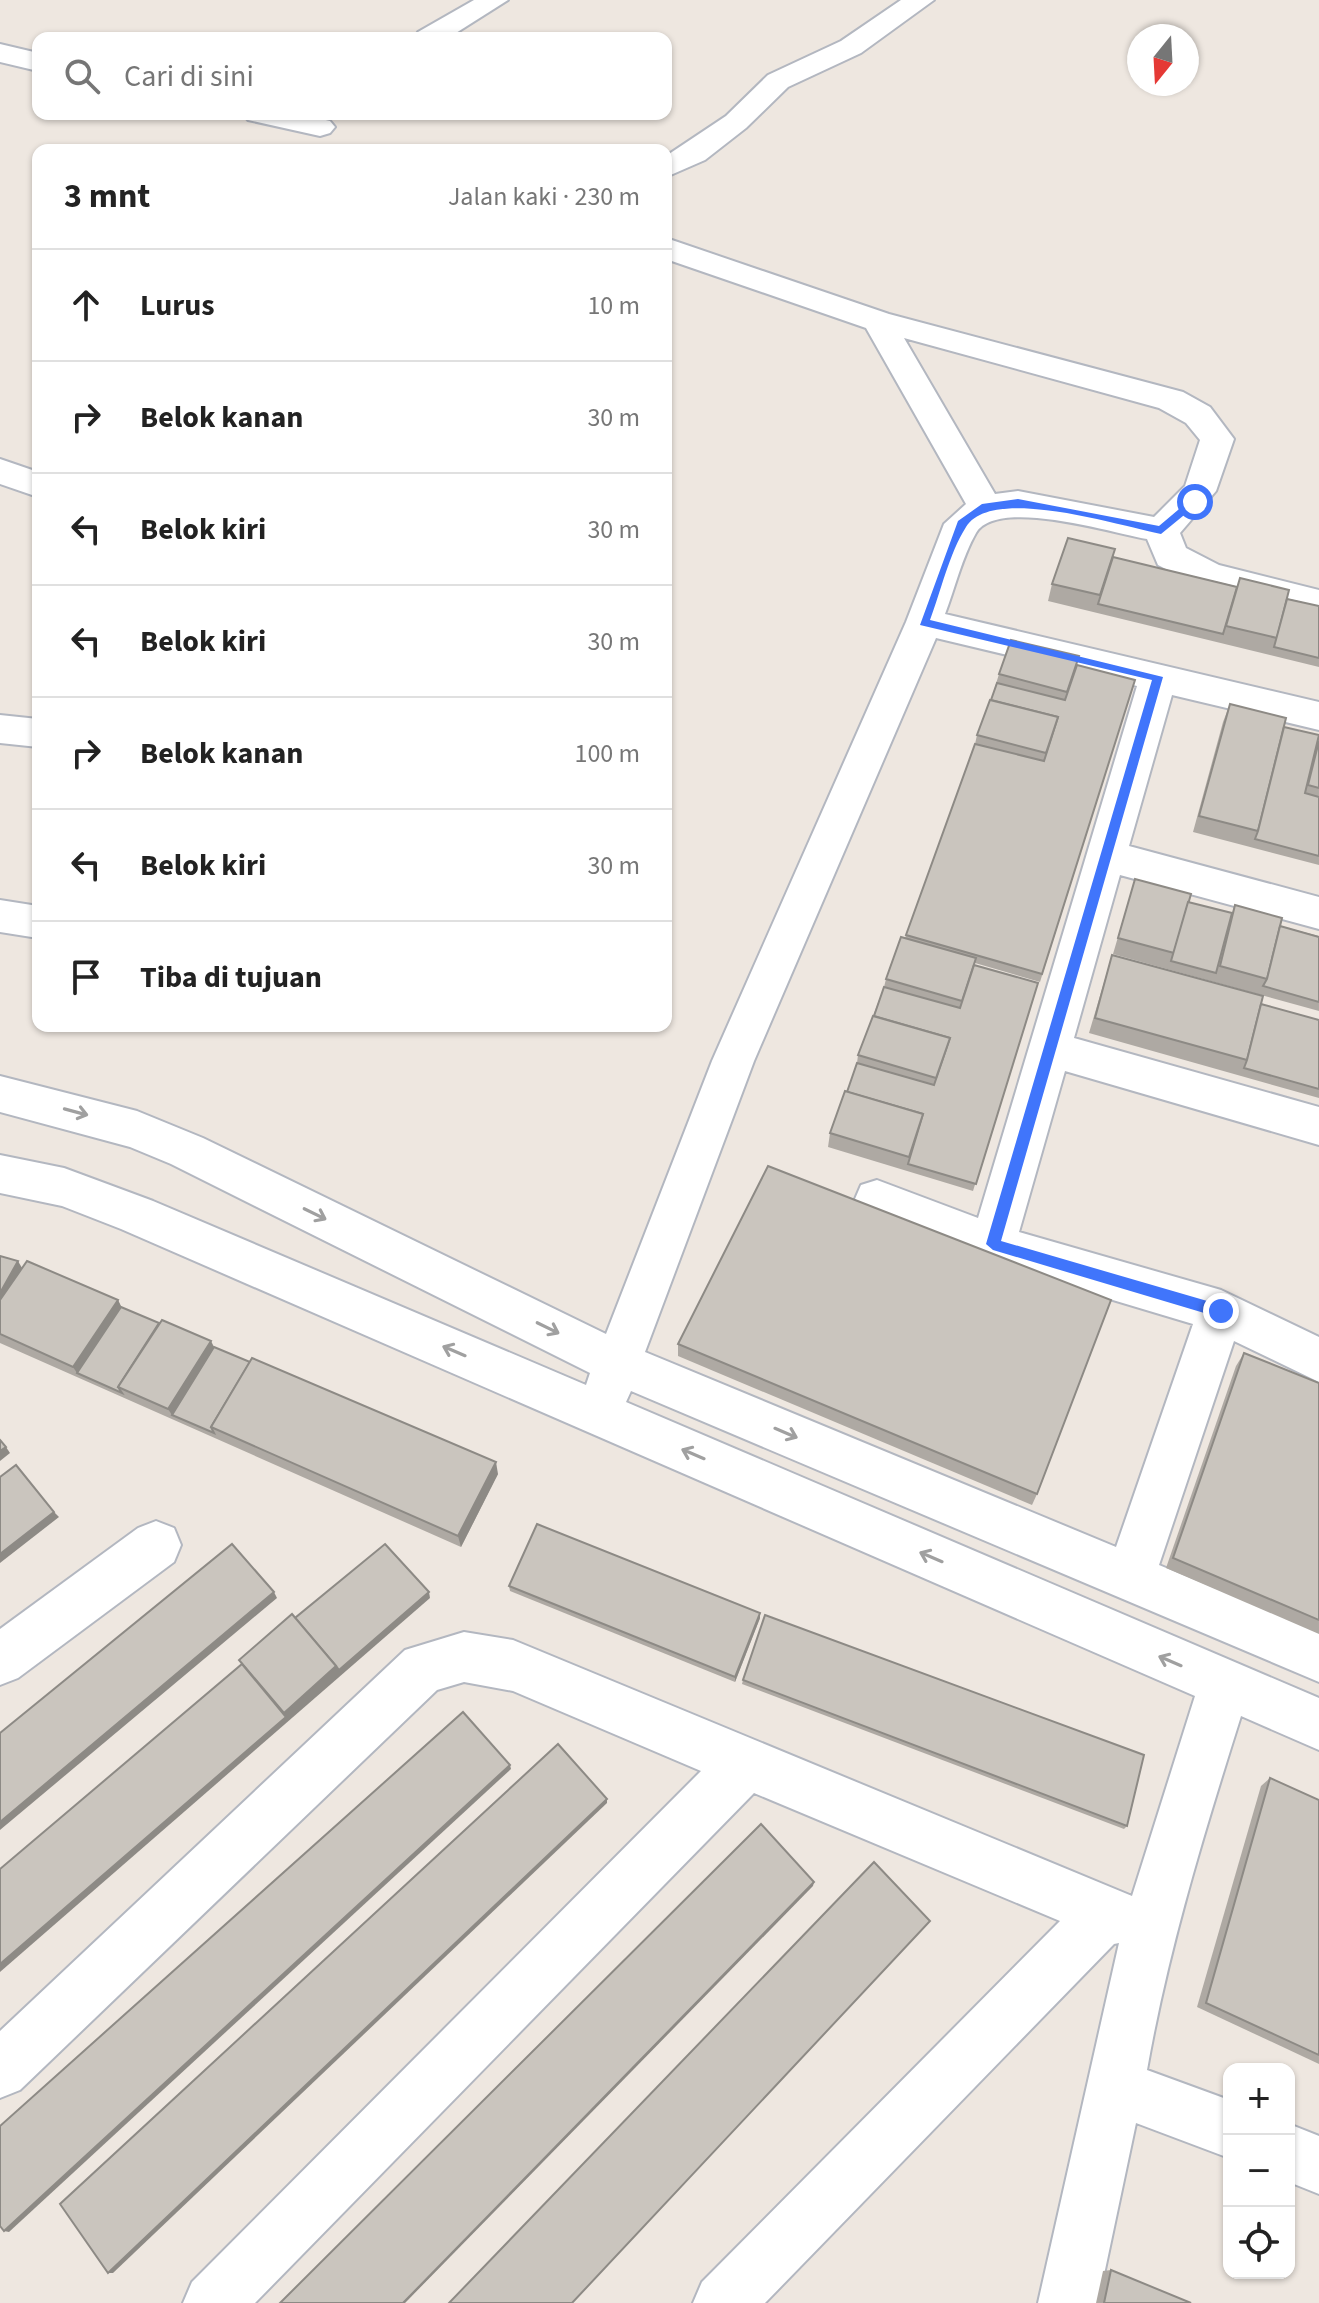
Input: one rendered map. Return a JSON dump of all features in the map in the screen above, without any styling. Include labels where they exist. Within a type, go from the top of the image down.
[{"type":"street","points":[[438,32],[494,0]]},
{"type":"street","points":[[672,165],[694,154],[736,122],[778,81],[851,47],[920,0]]},
{"type":"street","points":[[0,53],[32,61]]},
{"type":"street","points":[[304,144],[326,121]]},
{"type":"street","points":[[672,250],[878,321],[1171,400],[1198,415],[1217,439],[1210,471],[1195,502],[1161,530]]},
{"type":"street","points":[[878,321],[985,507]]},
{"type":"street","points":[[0,471],[32,483]]},
{"type":"street","points":[[597,1412],[620,1364],[733,1061],[924,622],[962,524],[985,507],[1018,503],[1161,530]]},
{"type":"street","points":[[1161,530],[1171,556],[1208,575],[1319,603]]},
{"type":"street","points":[[924,622],[1319,716]]},
{"type":"street","points":[[993,1244],[1158,677]]},
{"type":"street","points":[[0,729],[32,732]]},
{"type":"street","points":[[1106,856],[1319,913]]},
{"type":"street","points":[[0,916],[32,921]]},
{"type":"street","points":[[1050,1049],[1319,1126]]},
{"type":"street","points":[[0,1094],[137,1130],[187,1151],[620,1364],[1319,1657]]},
{"type":"street","points":[[0,1174],[64,1187],[137,1215],[1319,1724]]},
{"type":"street","points":[[877,1199],[993,1244],[1221,1311],[1319,1361]]},
{"type":"street","points":[[1130,1578],[1221,1311]]},
{"type":"street","points":[[0,1660],[156,1545]]},
{"type":"street","points":[[0,2070],[423,1668],[464,1657],[513,1666],[1111,1916],[723,2303]]},
{"type":"street","points":[[1068,2303],[1115,2087],[1127,2013],[1150,1920],[1225,1684]]},
{"type":"street","points":[[213,2303],[745,1764]]},
{"type":"street","points":[[1115,2087],[1223,2127]]},
{"type":"street","points":[[1295,2155],[1319,2165]]},
{"type":"building","points":[[1068,538],[1115,549],[1100,595],[1052,584]]},
{"type":"building","points":[[1113,557],[1237,587],[1223,634],[1098,604]]},
{"type":"building","points":[[1240,578],[1289,590],[1277,638],[1226,626]]},
{"type":"building","points":[[1287,599],[1319,606],[1319,658],[1274,647]]},
{"type":"building","points":[[1011,640],[1079,656],[1067,692],[999,674]]},
{"type":"building","points":[[1077,665],[1135,680],[1042,974],[906,935],[975,744],[1044,761],[1058,717],[991,700],[997,683],[1065,700]]},
{"type":"building","points":[[990,700],[1058,717],[1046,753],[977,735]]},
{"type":"building","points":[[1230,704],[1286,718],[1258,831],[1199,816]]},
{"type":"building","points":[[1284,727],[1319,735],[1305,793],[1319,797],[1319,856],[1255,839]]},
{"type":"building","points":[[1319,741],[1319,788],[1308,785]]},
{"type":"building","points":[[1135,879],[1191,894],[1174,953],[1118,938]]},
{"type":"building","points":[[1188,902],[1232,913],[1216,973],[1171,961]]},
{"type":"building","points":[[1235,905],[1282,918],[1267,979],[1220,966]]},
{"type":"building","points":[[1280,926],[1319,937],[1319,1002],[1263,986]]},
{"type":"building","points":[[901,937],[976,958],[962,1001],[886,979]]},
{"type":"building","points":[[1112,955],[1263,996],[1247,1060],[1095,1018]]},
{"type":"building","points":[[974,965],[1038,983],[976,1184],[908,1164],[923,1114],[847,1092],[857,1063],[934,1085],[950,1038],[874,1016],[884,987],[960,1008]]},
{"type":"building","points":[[1261,1004],[1319,1020],[1319,1089],[1244,1068]]},
{"type":"building","points":[[873,1016],[950,1038],[936,1078],[858,1055]]},
{"type":"building","points":[[845,1091],[923,1114],[909,1157],[830,1133]]},
{"type":"building","points":[[768,1166],[1111,1300],[1037,1494],[678,1344]]},
{"type":"building","points":[[0,1256],[18,1261],[0,1293]]},
{"type":"building","points":[[27,1261],[118,1300],[73,1367],[0,1334],[0,1300]]},
{"type":"building","points":[[121,1307],[159,1323],[118,1387],[122,1393],[77,1373]]},
{"type":"building","points":[[162,1320],[211,1341],[168,1409],[118,1387]]},
{"type":"building","points":[[214,1347],[250,1362],[211,1427],[214,1433],[172,1415]]},
{"type":"building","points":[[1244,1353],[1319,1383],[1319,1620],[1173,1558]]},
{"type":"building","points":[[252,1358],[496,1462],[458,1536],[211,1427]]},
{"type":"building","points":[[16,1465],[54,1512],[0,1554],[0,1477]]},
{"type":"building","points":[[537,1524],[760,1613],[735,1677],[509,1586]]},
{"type":"building","points":[[232,1544],[274,1592],[0,1822],[0,1733]]},
{"type":"building","points":[[385,1544],[429,1592],[339,1670],[295,1618]]},
{"type":"building","points":[[292,1614],[336,1666],[284,1713],[239,1660]]},
{"type":"building","points":[[765,1615],[1144,1755],[1127,1826],[743,1680]]},
{"type":"building","points":[[242,1664],[286,1717],[0,1964],[0,1869]]},
{"type":"building","points":[[463,1712],[510,1765],[4,2231],[0,2226],[0,2126]]},
{"type":"building","points":[[558,1744],[607,1799],[108,2273],[60,2204]]},
{"type":"building","points":[[1270,1778],[1319,1800],[1319,2055],[1206,2003]]},
{"type":"building","points":[[761,1824],[814,1882],[403,2303],[280,2303]]},
{"type":"building","points":[[874,1862],[930,1921],[572,2303],[449,2303]]},
{"type":"building","points":[[1111,2270],[1191,2303],[1104,2303]]},
{"type":"route","points":[[1195,502],[1161,530],[1018,503],[985,507],[962,524],[924,622],[1158,677],[993,1244],[1221,1311]]}]
